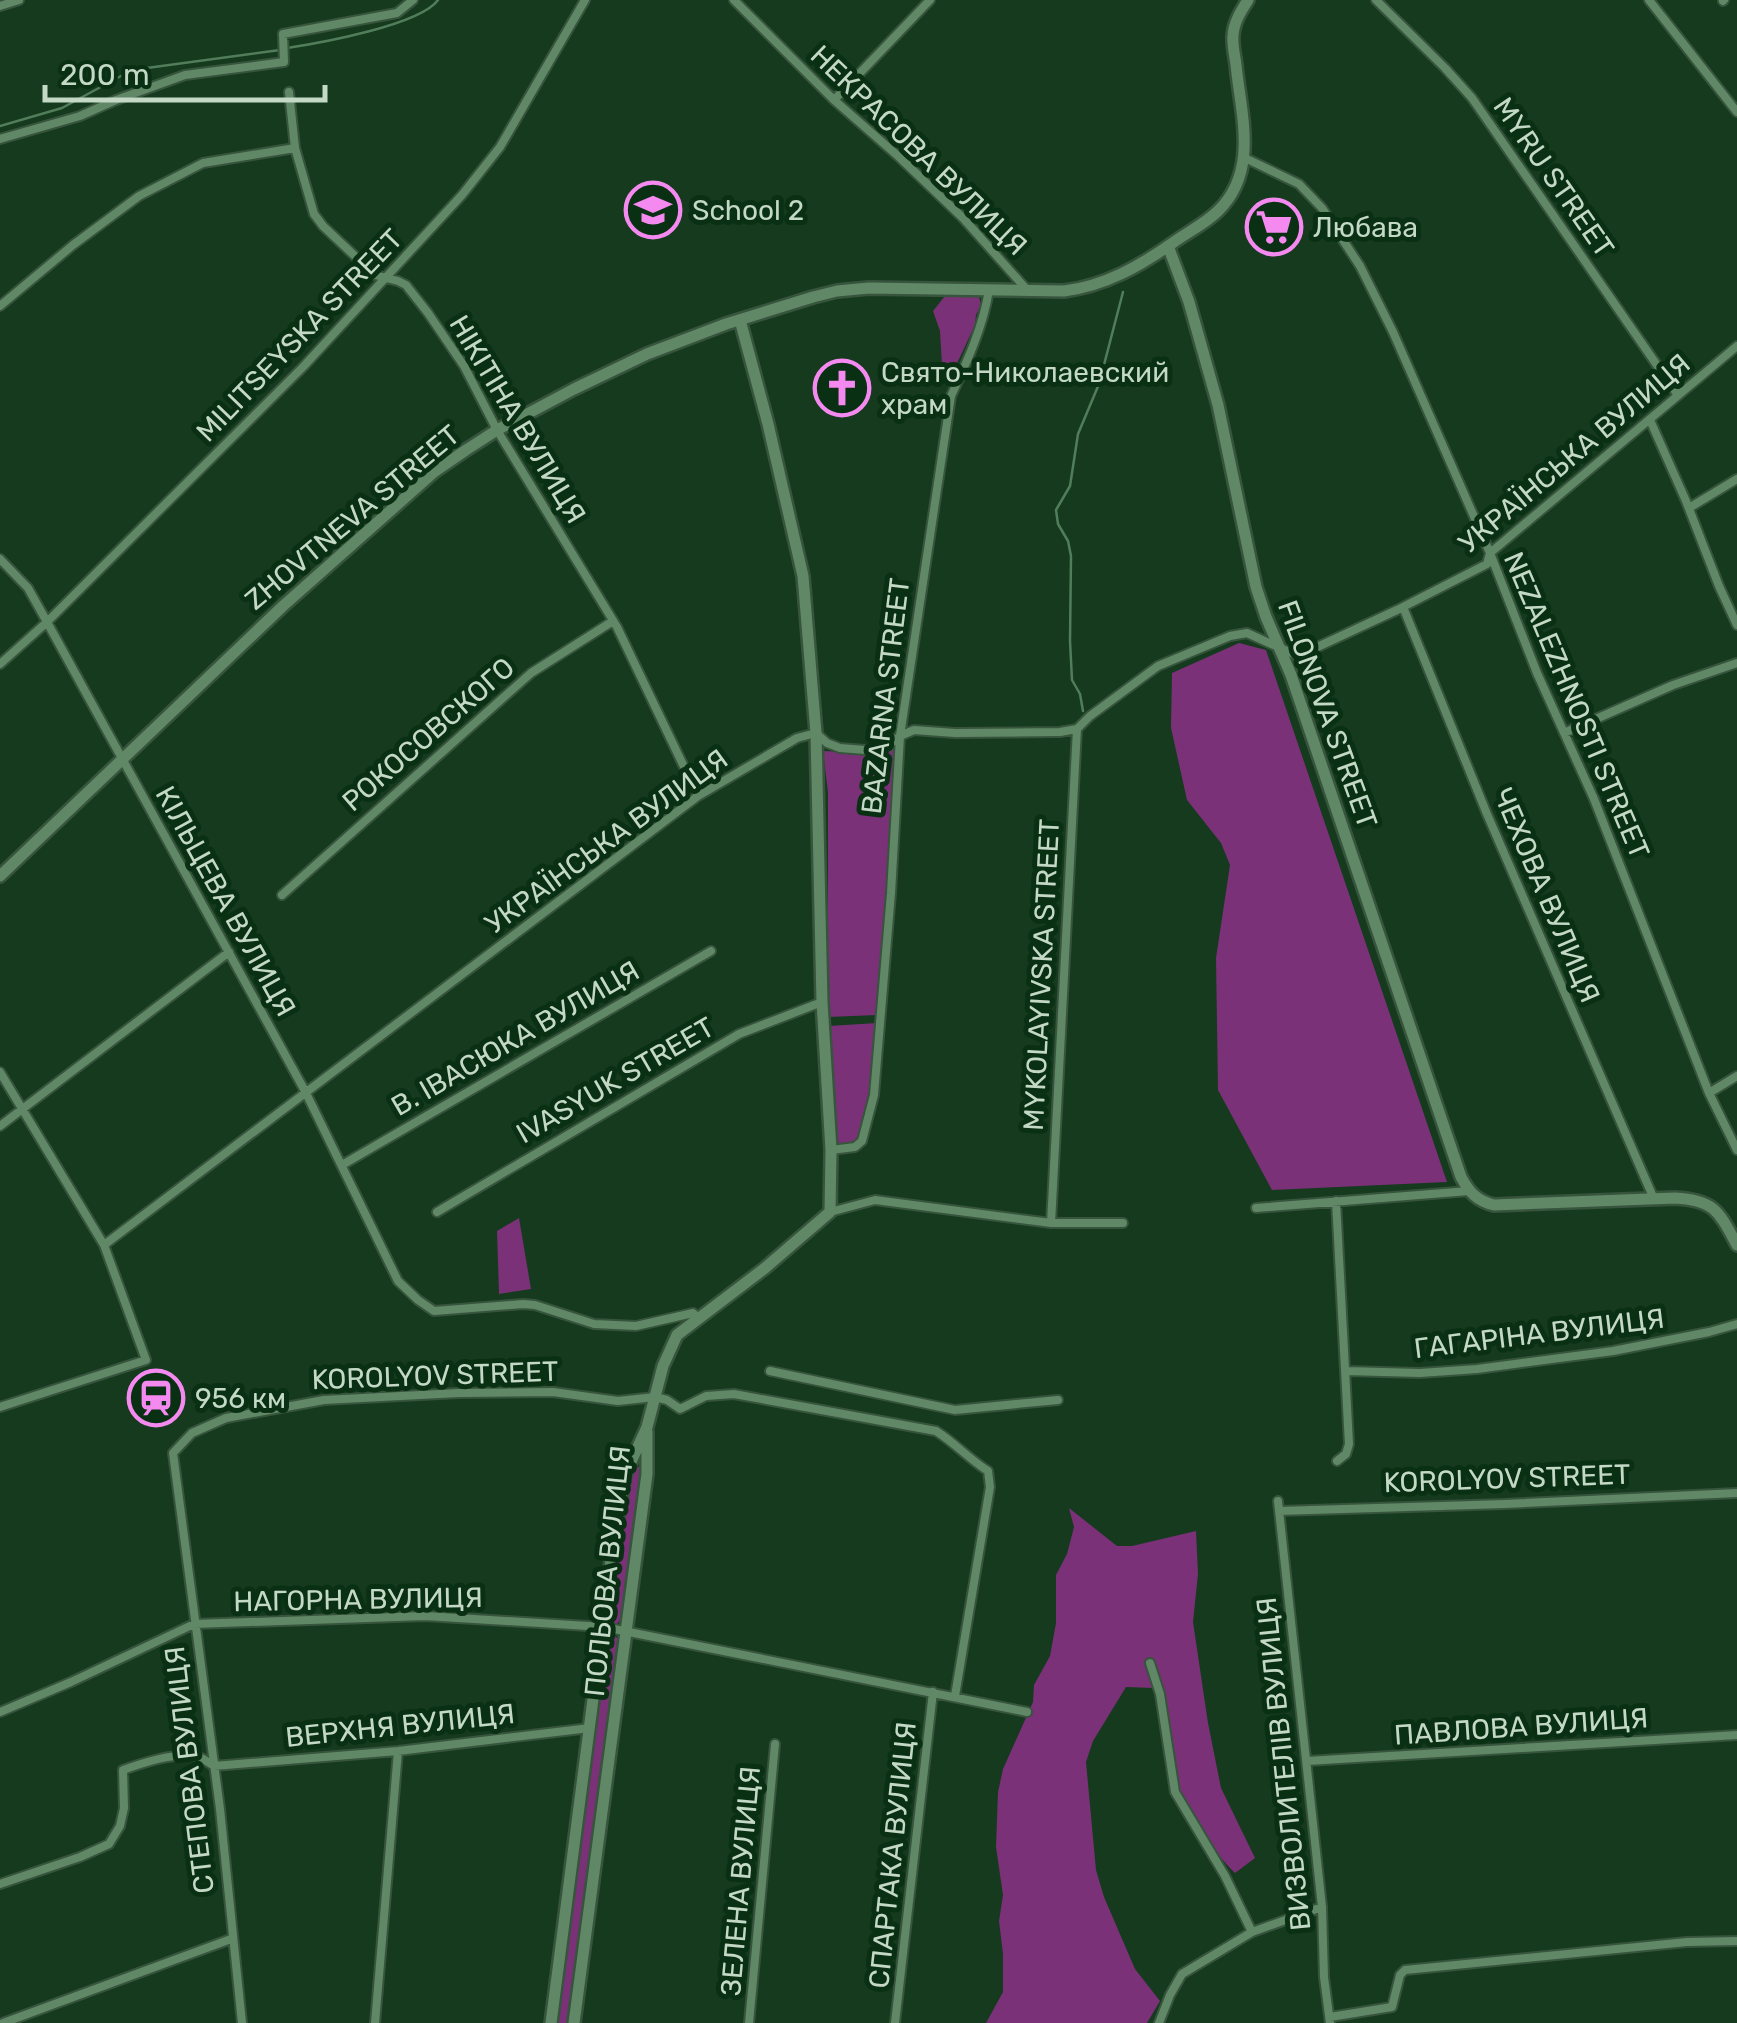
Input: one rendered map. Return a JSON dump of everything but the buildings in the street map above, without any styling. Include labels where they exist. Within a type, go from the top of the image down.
[{"type":"main road","name":"ZHOVTNEVA STREET","points":[[0,876],[283,606],[434,472],[497,430],[647,354],[814,297],[854,289],[1064,291],[1096,285],[1168,246],[1218,211],[1236,189],[1245,158],[1233,37],[1248,0]]},
{"type":"main road","name":"FILONOVA STREET","points":[[1168,246],[1189,302],[1218,406],[1256,587],[1297,694],[1469,1190]]},
{"type":"main road","name":"BAZARNA STREET","points":[[740,320],[803,576],[816,733],[830,1212]]},
{"type":"main road","points":[[1469,1190],[1494,1205],[1691,1199],[1718,1212],[1737,1245]]},
{"type":"main road","points":[[648,1428],[663,1366],[677,1335],[830,1212]]},
{"type":"main road","name":"ПОЛЬОВА ВУЛИЦЯ","points":[[551,2023],[613,1545],[625,1476],[648,1428]]},
{"type":"main road","name":"ПОЛЬОВА ВУЛИЦЯ","points":[[574,2023],[647,1474],[648,1428]]},
{"type":"street","points":[[0,6],[19,0]]},
{"type":"street","points":[[0,139],[80,116],[185,76],[284,62],[282,34],[397,13],[413,0]]},
{"type":"street","name":"MILITSEYSKA STREET","points":[[0,664],[304,367],[462,195],[500,147],[585,0]]},
{"type":"street","name":"НЕКРАСОВА ВУЛИЦЯ","points":[[734,0],[834,100],[964,218],[1028,291]]},
{"type":"street","points":[[834,100],[930,0]]},
{"type":"street","name":"MYRU STREET","points":[[1376,0],[1472,98],[1677,394]]},
{"type":"street","points":[[1649,0],[1737,112]]},
{"type":"street","name":"НІКІТІНА ВУЛИЦЯ","points":[[288,92],[295,148],[314,214],[376,275],[406,285],[464,366],[497,430],[613,621],[698,796]]},
{"type":"street","points":[[0,306],[139,196],[203,164],[295,148]]},
{"type":"street","name":"NEZALEZHNOSTI STREET","points":[[1245,158],[1299,184],[1322,208],[1360,266],[1490,553],[1530,658],[1594,799],[1709,1093],[1737,1150]]},
{"type":"street","name":"BAZARNA STREET","points":[[831,1150],[855,1147],[862,1140],[874,1094],[900,736],[952,396],[986,312],[989,290]]},
{"type":"street","name":"УКРАЇНСЬКА ВУЛИЦЯ","points":[[1077,730],[1158,666],[1230,636],[1247,632],[1298,656],[1486,564],[1490,553],[1737,346]]},
{"type":"street","points":[[1650,420],[1737,625]]},
{"type":"street","points":[[1689,508],[1737,480]]},
{"type":"street","name":"КІЛЬЦЕВА ВУЛИЦЯ","points":[[0,559],[28,588],[305,1090],[396,1276],[418,1300],[434,1311],[536,1305],[594,1324],[636,1326],[693,1313],[698,1318]]},
{"type":"street","name":"ЧЕХОВА ВУЛИЦЯ","points":[[1404,607],[1488,814],[1654,1199]]},
{"type":"street","name":"РОКОСОВСКОГО","points":[[282,894],[531,673],[613,621]]},
{"type":"street","points":[[1564,733],[1673,685],[1737,663]]},
{"type":"street","points":[[816,733],[840,748],[865,750],[884,748],[914,730],[1077,730]]},
{"type":"street","name":"MYKOLAYIVSKA STREET","points":[[1051,1223],[1077,730]]},
{"type":"street","name":"УКРАЇНСЬКА ВУЛИЦЯ","points":[[104,1245],[698,796],[797,738],[816,733]]},
{"type":"street","name":"В. ІВАСЮКА ВУЛИЦЯ","points":[[342,1165],[711,951]]},
{"type":"street","points":[[0,1126],[229,952]]},
{"type":"street","name":"IVASYUK STREET","points":[[437,1212],[739,1034],[822,1002]]},
{"type":"street","points":[[0,1072],[104,1245],[146,1360],[0,1408]]},
{"type":"street","points":[[1709,1093],[1737,1076]]},
{"type":"street","points":[[1256,1208],[1469,1190]]},
{"type":"street","points":[[830,1212],[876,1200],[1051,1223],[1123,1223]]},
{"type":"street","points":[[1336,1201],[1349,1444],[1346,1454],[1337,1461]]},
{"type":"street","name":"ГАГАРІНА ВУЛИЦЯ","points":[[1346,1371],[1478,1370],[1614,1351],[1737,1324]]},
{"type":"street","points":[[770,1371],[955,1410],[1058,1400]]},
{"type":"street","name":"KOROLYOV STREET","points":[[173,1453],[192,1433],[226,1418],[324,1400],[503,1392],[553,1392],[618,1401],[655,1397],[680,1409],[706,1396],[734,1394],[936,1432],[988,1471],[990,1486],[955,1696]]},
{"type":"street","name":"СТЕПОВА ВУЛИЦЯ","points":[[173,1453],[214,1766],[242,2023]]},
{"type":"street","name":"KOROLYOV STREET","points":[[1278,1506],[1505,1504],[1737,1494]]},
{"type":"street","name":"ВИЗВОЛИТЕЛІВ ВУЛИЦЯ","points":[[1278,1506],[1322,1907],[1330,2020]]},
{"type":"street","name":"НАГОРНА ВУЛИЦЯ","points":[[0,1712],[194,1624],[424,1616],[604,1627],[1027,1712]]},
{"type":"street","points":[[1150,1663],[1160,1694],[1174,1792],[1225,1876],[1252,1932]]},
{"type":"street","name":"СПАРТАКА ВУЛИЦЯ","points":[[896,2023],[932,1692]]},
{"type":"street","name":"ВЕРХНЯ ВУЛИЦЯ","points":[[0,1884],[109,1844],[120,1826],[124,1808],[123,1770],[157,1760],[198,1756],[214,1766],[590,1728]]},
{"type":"street","name":"ПАВЛОВА ВУЛИЦЯ","points":[[1307,1762],[1737,1735]]},
{"type":"street","name":"ЗЕЛЕНА ВУЛИЦЯ","points":[[749,2023],[775,1744]]},
{"type":"street","points":[[375,2023],[398,1750]]},
{"type":"street","points":[[1159,2023],[1182,1974],[1252,1932],[1322,1907]]},
{"type":"street","points":[[3,2023],[232,1938]]},
{"type":"street","points":[[1330,2020],[1392,2007],[1400,1975],[1405,1970],[1737,1940]]},
{"type":"shaded area","points":[[945,296],[979,297],[981,305],[953,372],[947,375],[933,311]]},
{"type":"shaded area","points":[[1239,643],[1266,650],[1447,1182],[1272,1190],[1218,1090],[1216,958],[1230,865],[1221,843],[1187,800],[1171,728],[1172,673]]},
{"type":"shaded area","points":[[895,747],[877,1015],[828,1017],[828,793],[823,751],[871,753]]},
{"type":"shaded area","points":[[877,1023],[872,1081],[859,1139],[851,1144],[836,1144],[829,1026]]},
{"type":"shaded area","points":[[519,1218],[531,1289],[499,1294],[497,1231]]},
{"type":"shaded area","points":[[640,1466],[640,1495],[622,1618],[617,1624],[609,1616],[629,1478]]},
{"type":"shaded area","points":[[1069,1508],[1117,1546],[1196,1531],[1198,1574],[1193,1622],[1208,1723],[1221,1788],[1255,1858],[1235,1873],[1211,1845],[1183,1800],[1178,1790],[1162,1686],[1126,1687],[1093,1741],[1086,1762],[1096,1870],[1135,1969],[1160,2001],[1147,2023],[986,2023],[1003,1992],[999,1921],[1003,1895],[996,1847],[998,1792],[1003,1769],[1033,1702],[1034,1685],[1050,1656],[1056,1623],[1056,1575],[1074,1527]]},
{"type":"shaded area","points":[[613,1635],[621,1644],[568,2023],[555,2023],[606,1642]]},
{"type":"waterway","points":[[287,48],[391,25],[428,9],[438,0]]},
{"type":"waterway","points":[[0,126],[62,108],[132,70],[280,50]]},
{"type":"waterway","points":[[1083,711],[1072,680],[1071,556],[1056,510],[1070,486],[1078,434],[1099,384],[1123,292]]},
{"type":"place","name":"School 2","points":[[653,210]]},
{"type":"place","name":"Любава","points":[[1274,227]]},
{"type":"place","name":"Свято-Николаевский храм","points":[[842,388]]},
{"type":"place","name":"956 км","points":[[156,1398]]}]
